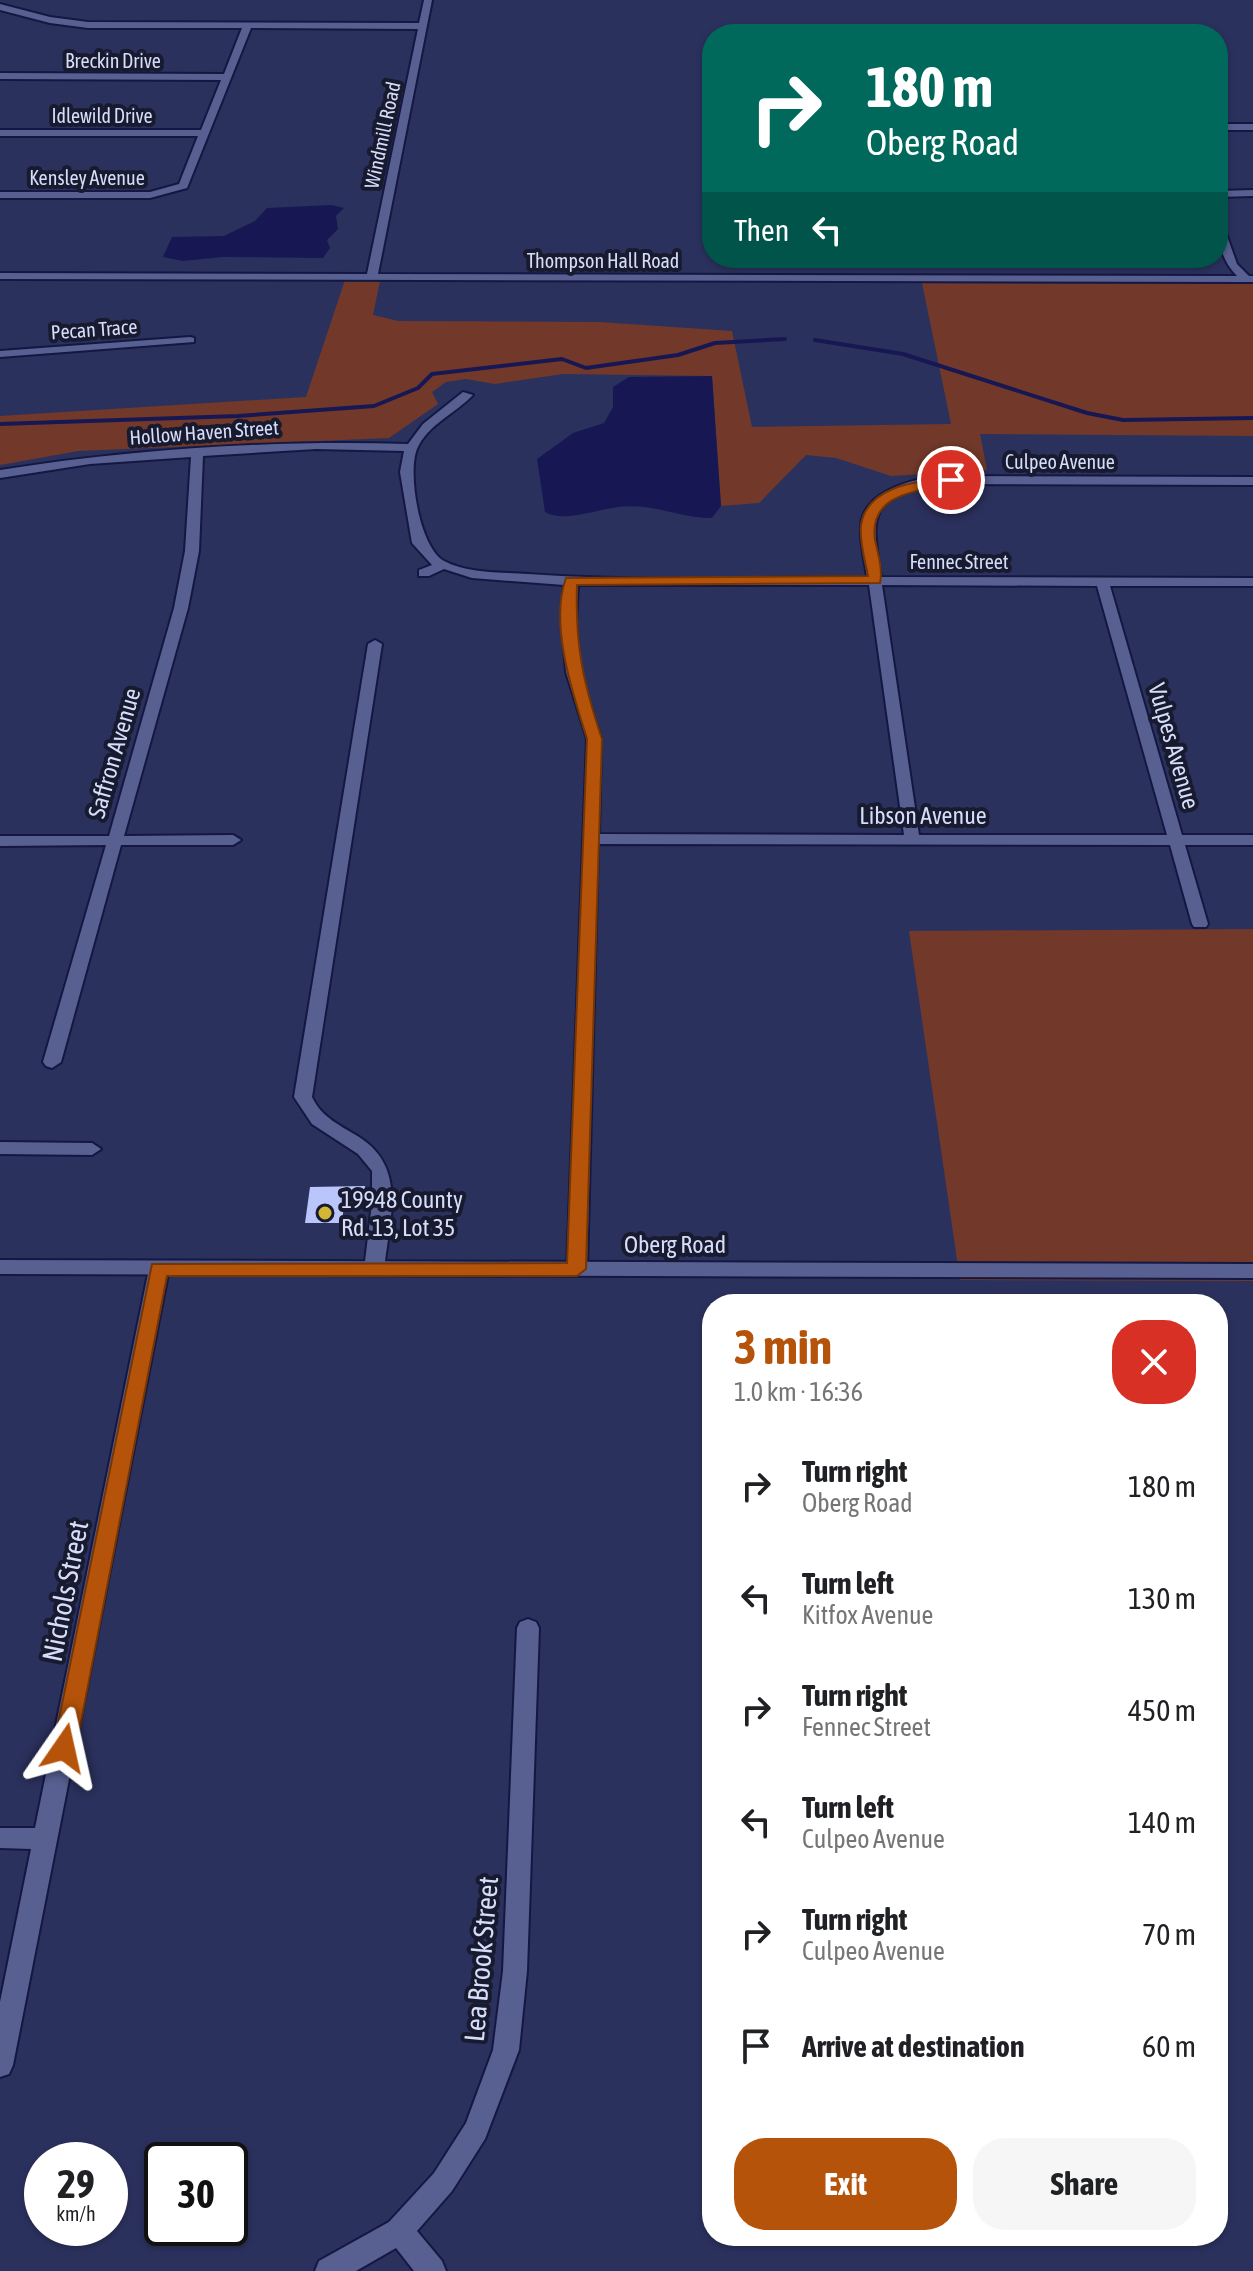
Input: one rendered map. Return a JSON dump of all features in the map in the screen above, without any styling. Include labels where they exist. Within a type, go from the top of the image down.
[{"type":"street","points":[[0,7],[25,0]]},
{"type":"street","name":"Windmill Road","points":[[372,278],[428,0]]},
{"type":"street","points":[[0,7],[50,20],[88,25],[423,26]]},
{"type":"street","points":[[204,133],[248,25]]},
{"type":"street","name":"Breckin Drive","points":[[0,76],[225,77]]},
{"type":"street","points":[[1228,127],[1253,127]]},
{"type":"street","name":"Idlewild Drive","points":[[0,133],[204,133]]},
{"type":"street","name":"Kensley Avenue","points":[[0,195],[139,196],[174,191],[185,182],[204,133]]},
{"type":"street","points":[[1228,194],[1253,193]]},
{"type":"street","points":[[1228,256],[1232,265],[1250,279]]},
{"type":"street","name":"Thompson Hall Road","points":[[0,276],[1250,279]]},
{"type":"street","name":"Pecan Trace","points":[[0,354],[190,340]]},
{"type":"street","points":[[424,573],[443,565],[419,543],[414,527],[406,472],[411,448],[427,427],[467,395]]},
{"type":"street","name":"Hollow Haven Street","points":[[0,474],[90,460],[197,452],[346,444],[411,448]]},
{"type":"street","name":"Saffron Avenue","points":[[52,1062],[181,608],[195,520],[197,452]]},
{"type":"street","name":"Culpeo Avenue","points":[[912,840],[867,521],[883,500],[916,484],[933,480],[1253,481]]},
{"type":"street","name":"Fennec Street","points":[[443,565],[491,577],[571,581],[1253,582]]},
{"type":"street","points":[[571,581],[569,623],[573,672],[594,739],[577,1269]]},
{"type":"street","name":"Vulpes Avenue","points":[[1102,581],[1200,924]]},
{"type":"street","points":[[374,1270],[383,1173],[366,1148],[333,1130],[307,1109],[303,1097],[375,644]]},
{"type":"street","name":"Libson Avenue","points":[[592,839],[1253,840]]},
{"type":"street","points":[[0,841],[233,840]]},
{"type":"street","points":[[0,1148],[92,1149]]},
{"type":"street","name":"Oberg Road","points":[[0,1267],[1253,1271]]},
{"type":"street","name":"Nichols Street","points":[[0,2065],[159,1269]]},
{"type":"street","name":"Lea Brook Street","points":[[329,2271],[399,2231],[443,2182],[476,2130],[506,2050],[515,1971],[528,1628]]},
{"type":"street","points":[[0,1838],[47,1839]]},
{"type":"street","points":[[399,2231],[432,2271]]},
{"type":"shaded area","points":[[331,205],[344,208],[336,216],[338,229],[327,240],[330,248],[323,258],[223,257],[183,261],[163,257],[172,237],[224,236],[255,221],[267,208]]},
{"type":"shaded area","points":[[345,280],[380,281],[373,315],[398,321],[599,322],[732,331],[752,427],[951,424],[922,283],[1253,284],[1253,436],[980,434],[987,470],[891,476],[836,458],[806,455],[759,503],[721,506],[712,376],[563,374],[495,384],[466,379],[446,382],[432,392],[438,404],[389,438],[78,451],[0,465],[0,416],[306,397]]},
{"type":"shaded area","points":[[712,376],[721,506],[712,518],[631,506],[571,516],[545,512],[537,459],[573,433],[604,423],[613,407],[613,387],[629,377]]},
{"type":"shaded area","points":[[1253,929],[1253,1281],[960,1280],[909,931]]},
{"type":"building","name":"19948 County Rd. 13, Lot 35","points":[[365,1186],[363,1203],[344,1204],[342,1223],[305,1223],[310,1187]]},
{"type":"waterway","points":[[0,424],[238,416],[374,406],[418,388],[432,374],[562,359],[586,368],[678,355],[715,343],[785,339]]},
{"type":"waterway","points":[[815,340],[903,354],[1087,413],[1123,420],[1253,418]]},
{"type":"place","name":"19948 County Rd. 13, Lot 35","points":[[325,1213]]},
{"type":"route","points":[[64,1748],[159,1269],[577,1269],[594,739],[573,672],[569,623],[571,581],[875,580],[867,521],[876,506],[906,487],[933,480],[951,480]]}]
